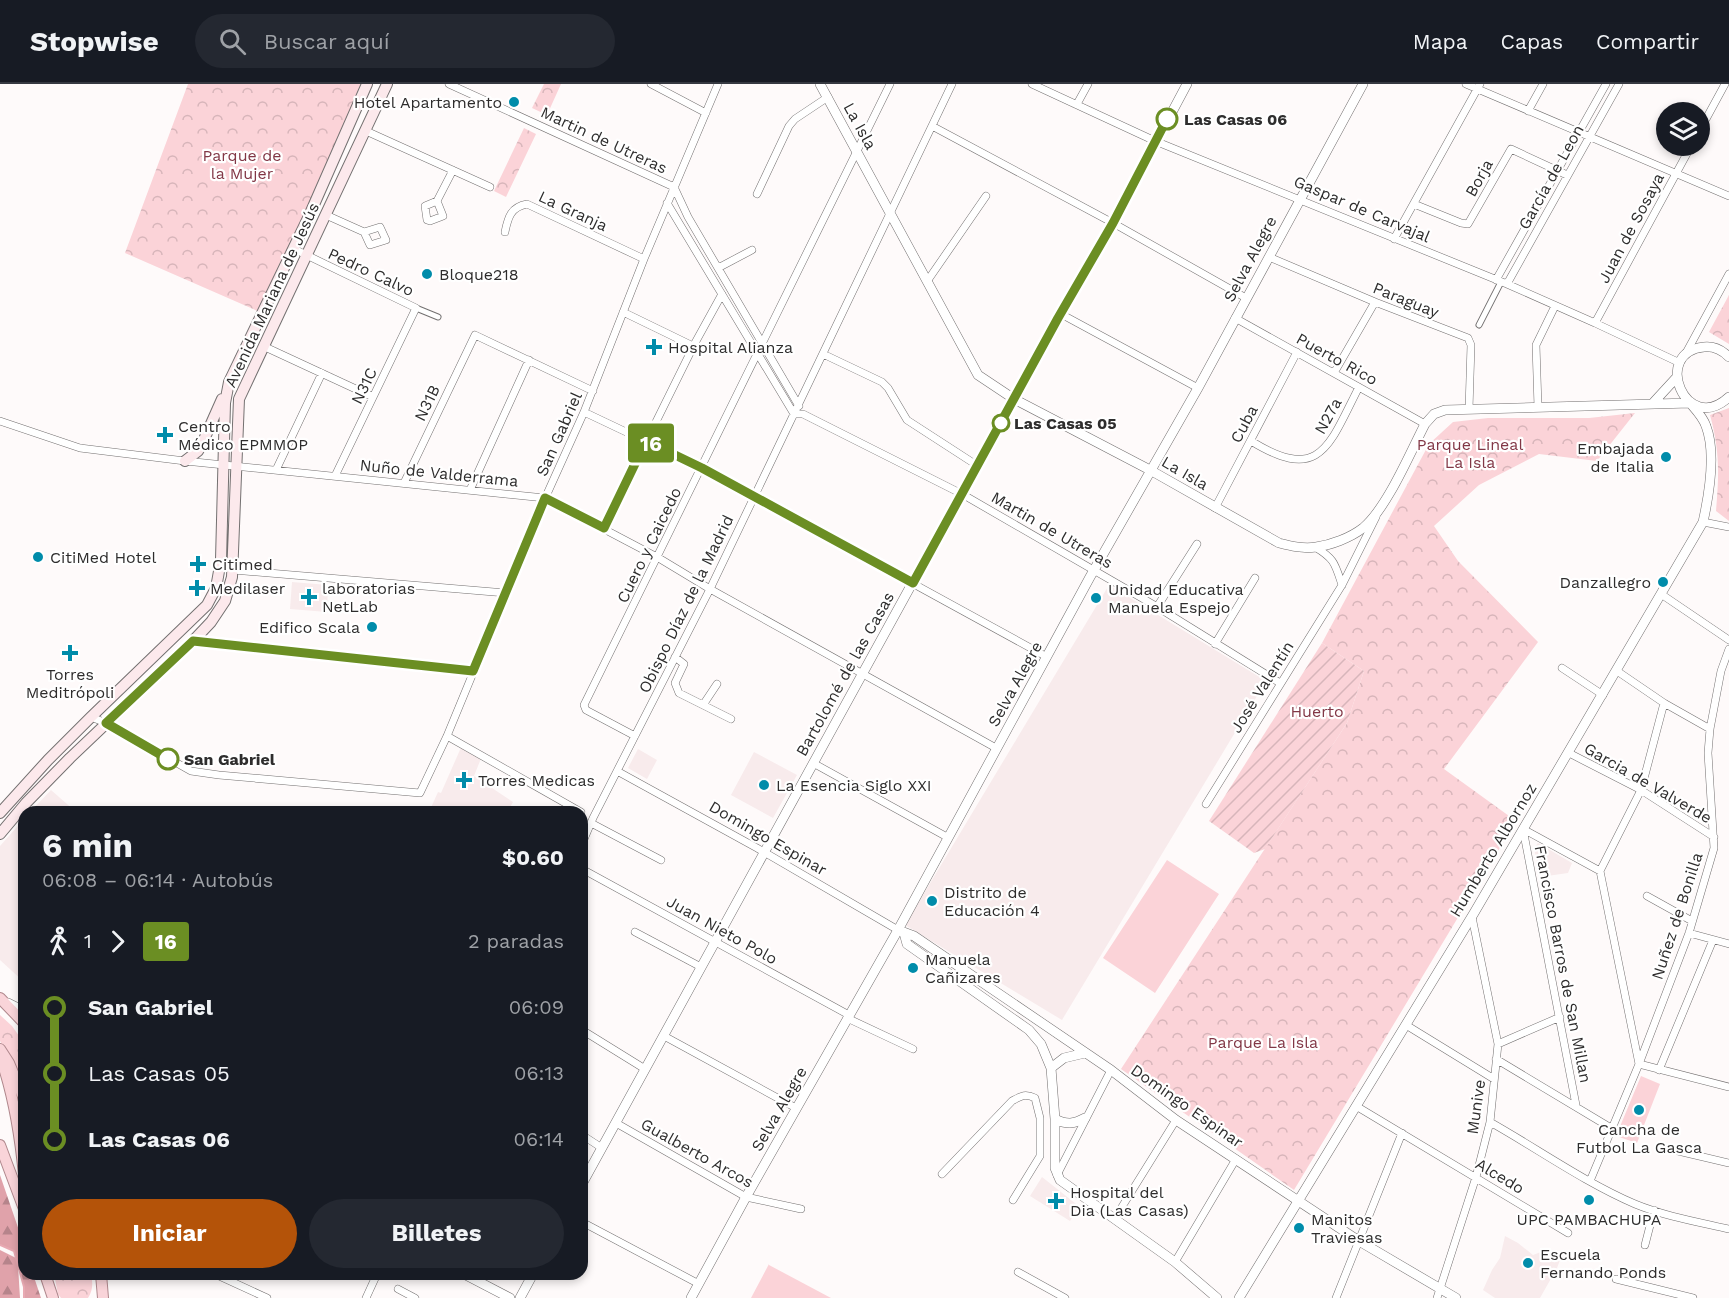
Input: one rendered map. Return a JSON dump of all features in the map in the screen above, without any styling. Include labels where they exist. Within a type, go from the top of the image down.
[{"type":"main road","name":"Avenida Mariana de Jesús","points":[[0,813],[91,717],[184,628],[213,596],[220,568],[222,465],[225,404],[229,382],[294,249],[367,84]]},
{"type":"main road","name":"Avenida Mariana de Jesús","points":[[23,806],[106,723],[193,641],[211,622],[225,601],[233,570],[239,399],[387,84]]},
{"type":"main road","points":[[309,216],[325,219]]},
{"type":"main road","points":[[185,461],[198,451],[202,444],[229,382]]},
{"type":"main road","name":"Avenida Mariana de Jesús","points":[[1,832],[18,812]]},
{"type":"main road","points":[[1,999],[18,1017]]},
{"type":"main road","points":[[0,1048],[18,1085]]},
{"type":"main road","points":[[0,1056],[13,1096],[18,1132]]},
{"type":"main road","points":[[0,1145],[18,1193]]},
{"type":"main road","points":[[47,1280],[53,1298]]},
{"type":"street","name":"Martin de Utreras","points":[[449,84],[674,188],[688,217],[799,403],[798,414],[962,494],[1157,607],[1281,683]]},
{"type":"street","points":[[651,84],[706,113]]},
{"type":"street","name":"San Gabriel","points":[[106,723],[191,771],[420,793],[447,736],[545,498],[593,391],[644,259],[718,84]]},
{"type":"street","name":"La Isla","points":[[820,84],[976,372],[1014,399],[1150,470],[1279,543],[1300,547],[1315,547],[1343,540],[1363,528],[1384,502],[1425,424]]},
{"type":"street","name":"Cuero y Caicedo","points":[[635,736],[586,710],[584,706],[890,84]]},
{"type":"street","points":[[799,403],[952,84]]},
{"type":"street","name":"Gaspar de Carvajal","points":[[1032,84],[1155,141],[1299,198],[1682,360]]},
{"type":"street","points":[[1077,104],[1088,84]]},
{"type":"street","name":"Bartolomé de las Casas","points":[[588,1173],[1113,223],[1187,84]]},
{"type":"street","name":"Selva Alegre","points":[[692,1298],[848,1016],[901,932],[948,837],[996,748],[1198,388],[1299,198],[1363,84]]},
{"type":"street","points":[[1466,84],[1478,87],[1528,111],[1729,196]]},
{"type":"street","points":[[1528,111],[1543,84]]},
{"type":"street","name":"García de Leon","points":[[1501,282],[1557,171],[1606,84]]},
{"type":"street","name":"García de Leon","points":[[1501,282],[1567,175],[1619,84]]},
{"type":"street","points":[[1710,112],[1725,84]]},
{"type":"street","points":[[1394,239],[1478,87]]},
{"type":"street","points":[[757,194],[789,126],[795,119],[828,98]]},
{"type":"street","points":[[932,126],[1113,223],[1246,298]]},
{"type":"street","points":[[366,131],[490,187]]},
{"type":"street","name":"Borja","points":[[1414,204],[1461,224],[1468,224],[1511,148],[1567,175]]},
{"type":"street","name":"Juan de Sosaya","points":[[1595,323],[1685,156]]},
{"type":"street","points":[[437,201],[453,170]]},
{"type":"street","points":[[928,280],[986,196]]},
{"type":"street","points":[[667,203],[758,354],[798,414]]},
{"type":"street","name":"La Granja","points":[[505,232],[511,211],[527,204],[644,259]]},
{"type":"street","points":[[325,219],[364,232]]},
{"type":"street","name":"Pedro Calvo","points":[[294,249],[438,317]]},
{"type":"street","points":[[718,268],[752,250]]},
{"type":"street","name":"Paraguay","points":[[1269,256],[1470,340],[1469,409]]},
{"type":"street","points":[[1653,403],[1676,378],[1682,360],[1729,274]]},
{"type":"street","points":[[1479,325],[1501,282]]},
{"type":"street","points":[[604,528],[693,346],[722,294]]},
{"type":"street","points":[[1334,374],[1375,302]]},
{"type":"street","points":[[1538,406],[1536,345],[1555,306]]},
{"type":"street","name":"N31C","points":[[335,476],[416,308]]},
{"type":"street","points":[[623,312],[693,346]]},
{"type":"street","points":[[1061,314],[1198,388]]},
{"type":"street","name":"Puerto Rico","points":[[1235,318],[1425,424]]},
{"type":"street","name":"N31B","points":[[404,483],[475,335],[529,360]]},
{"type":"street","points":[[263,346],[374,397]]},
{"type":"street","points":[[1682,360],[1691,351],[1709,347],[1718,349],[1729,357]]},
{"type":"street","name":"Cuba","points":[[1215,508],[1297,352]]},
{"type":"street","points":[[823,354],[882,382],[907,420],[978,466]]},
{"type":"street","points":[[470,490],[529,360],[593,391]]},
{"type":"street","points":[[276,470],[322,373]]},
{"type":"street","points":[[1676,378],[1683,396],[1690,403]]},
{"type":"street","name":"N27a","points":[[1251,441],[1281,458],[1300,461],[1319,454],[1331,441],[1359,387]]},
{"type":"street","points":[[1425,424],[1434,414],[1445,410],[1653,403],[1690,403],[1700,407],[1710,407],[1720,405],[1729,397]]},
{"type":"street","name":"Humberto Albornoz","points":[[1239,1298],[1472,917],[1703,522],[1710,489],[1711,460],[1707,428],[1702,417],[1690,403]]},
{"type":"street","points":[[584,412],[702,468],[1047,657]]},
{"type":"street","name":"Obispo Díaz de la Madrid","points":[[588,830],[710,589],[754,496],[798,414]]},
{"type":"street","name":"Nuño de Valderrama","points":[[0,421],[80,448],[545,498],[657,557],[710,589],[996,748]]},
{"type":"street","name":"José Valentín","points":[[1206,804],[1342,585],[1384,502]]},
{"type":"street","points":[[1703,522],[1729,527]]},
{"type":"street","points":[[1157,607],[1197,544]]},
{"type":"street","points":[[1315,547],[1329,556],[1337,568],[1342,585]]},
{"type":"street","points":[[233,570],[506,593]]},
{"type":"street","points":[[1215,644],[1255,578]]},
{"type":"street","points":[[1661,594],[1729,640]]},
{"type":"street","points":[[193,641],[473,671]]},
{"type":"street","name":"Nuñez de Bonilla","points":[[1590,1181],[1639,1064],[1689,933],[1714,848],[1708,753],[1710,729],[1729,649]]},
{"type":"street","points":[[675,657],[684,664],[675,683],[679,693],[731,719]]},
{"type":"street","points":[[1562,668],[1603,695]]},
{"type":"street","points":[[1617,671],[1664,704],[1710,729]]},
{"type":"street","points":[[704,705],[717,684]]},
{"type":"street","points":[[1664,704],[1641,790],[1600,871],[1639,1064],[1729,1087]]},
{"type":"street","points":[[91,717],[106,723]]},
{"type":"street","points":[[447,736],[570,806]]},
{"type":"street","name":"Garcia de Valverde","points":[[1569,753],[1641,790],[1714,837]]},
{"type":"street","points":[[813,763],[948,837]]},
{"type":"street","name":"Domingo Espinar","points":[[617,771],[764,852],[901,932],[914,936],[1111,1070],[1176,1120],[1439,1294],[1456,1298]]},
{"type":"street","points":[[588,817],[661,860]]},
{"type":"street","points":[[1523,829],[1600,871]]},
{"type":"street","name":"Francisco Barros de San Millan","points":[[1523,829],[1576,1105]]},
{"type":"street","name":"Juan Nieto Polo","points":[[588,872],[848,1016],[913,1049]]},
{"type":"street","points":[[1647,896],[1692,921]]},
{"type":"street","name":"Munive","points":[[1439,1294],[1476,1177],[1490,1122],[1498,1044],[1472,917]]},
{"type":"street","points":[[635,932],[701,967]]},
{"type":"street","name":"Domingo Espinar","points":[[901,932],[907,944],[1029,1030],[1041,1044],[1052,1068],[1057,1174]]},
{"type":"street","points":[[1689,933],[1729,944]]},
{"type":"street","points":[[1659,1070],[1713,940]]},
{"type":"street","points":[[1,999],[18,1008]]},
{"type":"street","points":[[1498,1044],[1560,1017]]},
{"type":"street","points":[[1406,1025],[1494,1079]]},
{"type":"street","points":[[588,1034],[645,1069]]},
{"type":"street","points":[[664,1036],[796,1108]]},
{"type":"street","points":[[1052,1068],[1064,1058],[1085,1053]]},
{"type":"street","points":[[1496,1059],[1611,1128]]},
{"type":"street","points":[[1111,1070],[1057,1174],[1060,1180],[1175,1262],[1217,1298]]},
{"type":"street","points":[[942,1174],[1012,1101],[1023,1095],[1035,1098],[1040,1118],[1039,1160],[1013,1200]]},
{"type":"street","name":"Alcedo","points":[[1356,1106],[1568,1233]]},
{"type":"street","points":[[1040,1118],[1055,1119],[1068,1124],[1085,1118]]},
{"type":"street","points":[[1114,1218],[1176,1120]]},
{"type":"street","points":[[1490,1122],[1590,1181],[1635,1204],[1729,1229]]},
{"type":"street","name":"Gualberto Arcos","points":[[616,1123],[746,1197],[801,1209]]},
{"type":"street","points":[[1336,1298],[1402,1133]]},
{"type":"street","points":[[588,1139],[602,1148]]},
{"type":"street","points":[[1661,1146],[1729,1163]]},
{"type":"street","points":[[1175,1262],[1236,1159]]},
{"type":"street","points":[[1645,1245],[1654,1210]]},
{"type":"street","points":[[588,1225],[699,1284]]},
{"type":"street","points":[[1018,1272],[1065,1298]]},
{"type":"street","points":[[1616,1279],[1693,1298]]},
{"type":"street","points":[[228,1280],[267,1298]]},
{"type":"street","points":[[366,1298],[374,1280]]},
{"type":"street","points":[[475,1280],[509,1298]]},
{"type":"street","points":[[520,1298],[530,1280]]},
{"type":"street","points":[[398,1289],[415,1298]]},
{"type":"shaded area","name":"laboratorias NetLab","points":[[292,582],[328,585],[327,612],[290,609]]},
{"type":"shaded area","points":[[1109,585],[1266,681],[1062,1020],[905,925]]},
{"type":"shaded area","name":"Torres Medicas","points":[[463,743],[482,756],[474,776],[513,802],[511,806],[432,806],[438,792],[441,793]]},
{"type":"shaded area","points":[[638,749],[657,760],[647,779],[628,768]]},
{"type":"shaded area","name":"La Esencia Siglo XXI","points":[[754,752],[797,775],[773,818],[731,795]]},
{"type":"shaded area","points":[[51,790],[69,806],[36,806]]},
{"type":"shaded area","points":[[18,826],[18,976],[0,960],[0,846]]},
{"type":"shaded area","points":[[1538,843],[1572,863],[1568,873],[1540,877],[1534,848]]},
{"type":"shaded area","name":"Hospital del Dia (Las Casas)","points":[[1042,1177],[1080,1207],[1070,1221],[1030,1196]]},
{"type":"shaded area","name":"Escuela Fernando Ponds","points":[[1505,1236],[1533,1255],[1546,1250],[1562,1255],[1540,1298],[1495,1298],[1483,1290],[1500,1258]]},
{"type":"green space","name":"Parque de la Mujer","points":[[188,84],[364,84],[262,313],[125,253]]},
{"type":"green space","points":[[544,84],[561,84],[547,115],[532,108]]},
{"type":"green space","points":[[524,128],[536,134],[506,197],[494,191]]},
{"type":"green space","points":[[1729,295],[1729,344],[1709,332]]},
{"type":"green space","points":[[1729,408],[1729,521],[1716,511],[1718,463],[1716,440],[1710,415]]},
{"type":"green space","name":"Parque La Isla","points":[[1635,413],[1597,461],[1539,454],[1479,485],[1434,526],[1458,561],[1538,642],[1444,769],[1516,821],[1294,1190],[1121,1069],[1347,723],[1364,671],[1322,643],[1429,444],[1453,422],[1488,418],[1589,418]]},
{"type":"green space","name":"Huerto","points":[[1322,643],[1364,671],[1347,723],[1265,849],[1254,853],[1209,821]]},
{"type":"green space","points":[[1167,860],[1219,894],[1155,993],[1103,958]]},
{"type":"green space","points":[[0,1015],[18,1034],[18,1076],[0,1041]]},
{"type":"green space","name":"Cancha de Futbol La Gasca","points":[[1641,1076],[1660,1084],[1637,1143],[1616,1136]]},
{"type":"green space","points":[[0,1175],[18,1228],[20,1298],[0,1298],[0,1250],[16,1258],[14,1251],[0,1245]]},
{"type":"green space","points":[[769,1265],[831,1298],[751,1298]]},
{"type":"green space","points":[[22,1280],[35,1280],[41,1298],[24,1298]]},
{"type":"green space","points":[[55,1280],[92,1280],[88,1298],[61,1298]]},
{"type":"waterway","points":[[0,1245],[14,1251],[18,1265]]},
{"type":"waterway","points":[[22,1280],[24,1298]]},
{"type":"bus line","name":"16","points":[[168,759],[106,723],[193,641],[473,671],[545,498],[604,528],[646,441],[702,468],[913,583],[1058,318],[1113,223],[1167,119]]},
{"type":"place","name":"Hotel Apartamento","points":[[514,102]]},
{"type":"place","name":"Las Casas 06","points":[[1167,119]]},
{"type":"place","name":"Bloque218","points":[[427,274]]},
{"type":"place","name":"Hospital Alianza","points":[[654,347]]},
{"type":"place","name":"Las Casas 05","points":[[1001,423]]},
{"type":"place","name":"Centro Médico EPMMOP","points":[[165,435]]},
{"type":"place","name":"Embajada de Italia","points":[[1666,457]]},
{"type":"place","name":"CitiMed Hotel","points":[[38,557]]},
{"type":"place","name":"Citimed","points":[[198,564]]},
{"type":"place","name":"Danzallegro","points":[[1663,582]]},
{"type":"place","name":"Medilaser","points":[[197,588]]},
{"type":"place","name":"laboratorias NetLab","points":[[309,597]]},
{"type":"place","name":"Unidad Educativa Manuela Espejo","points":[[1096,598]]},
{"type":"place","name":"Edifico Scala","points":[[372,627]]},
{"type":"place","name":"Torres Meditrópoli","points":[[70,653]]},
{"type":"place","name":"San Gabriel","points":[[168,759]]},
{"type":"place","name":"Torres Medicas","points":[[464,780]]},
{"type":"place","name":"La Esencia Siglo XXI","points":[[764,785]]},
{"type":"place","name":"Distrito de Educación 4","points":[[932,901]]},
{"type":"place","name":"Manuela Cañizares","points":[[913,968]]},
{"type":"place","name":"Cancha de Futbol La Gasca","points":[[1639,1110]]},
{"type":"place","name":"UPC PAMBACHUPA","points":[[1589,1200]]},
{"type":"place","name":"Hospital del Dia (Las Casas)","points":[[1056,1201]]},
{"type":"place","name":"Manitos Traviesas","points":[[1299,1228]]},
{"type":"place","name":"Escuela Fernando Ponds","points":[[1528,1263]]},
{"type":"park label","name":"Parque Lineal La Isla","points":[[1470,453]]}]
